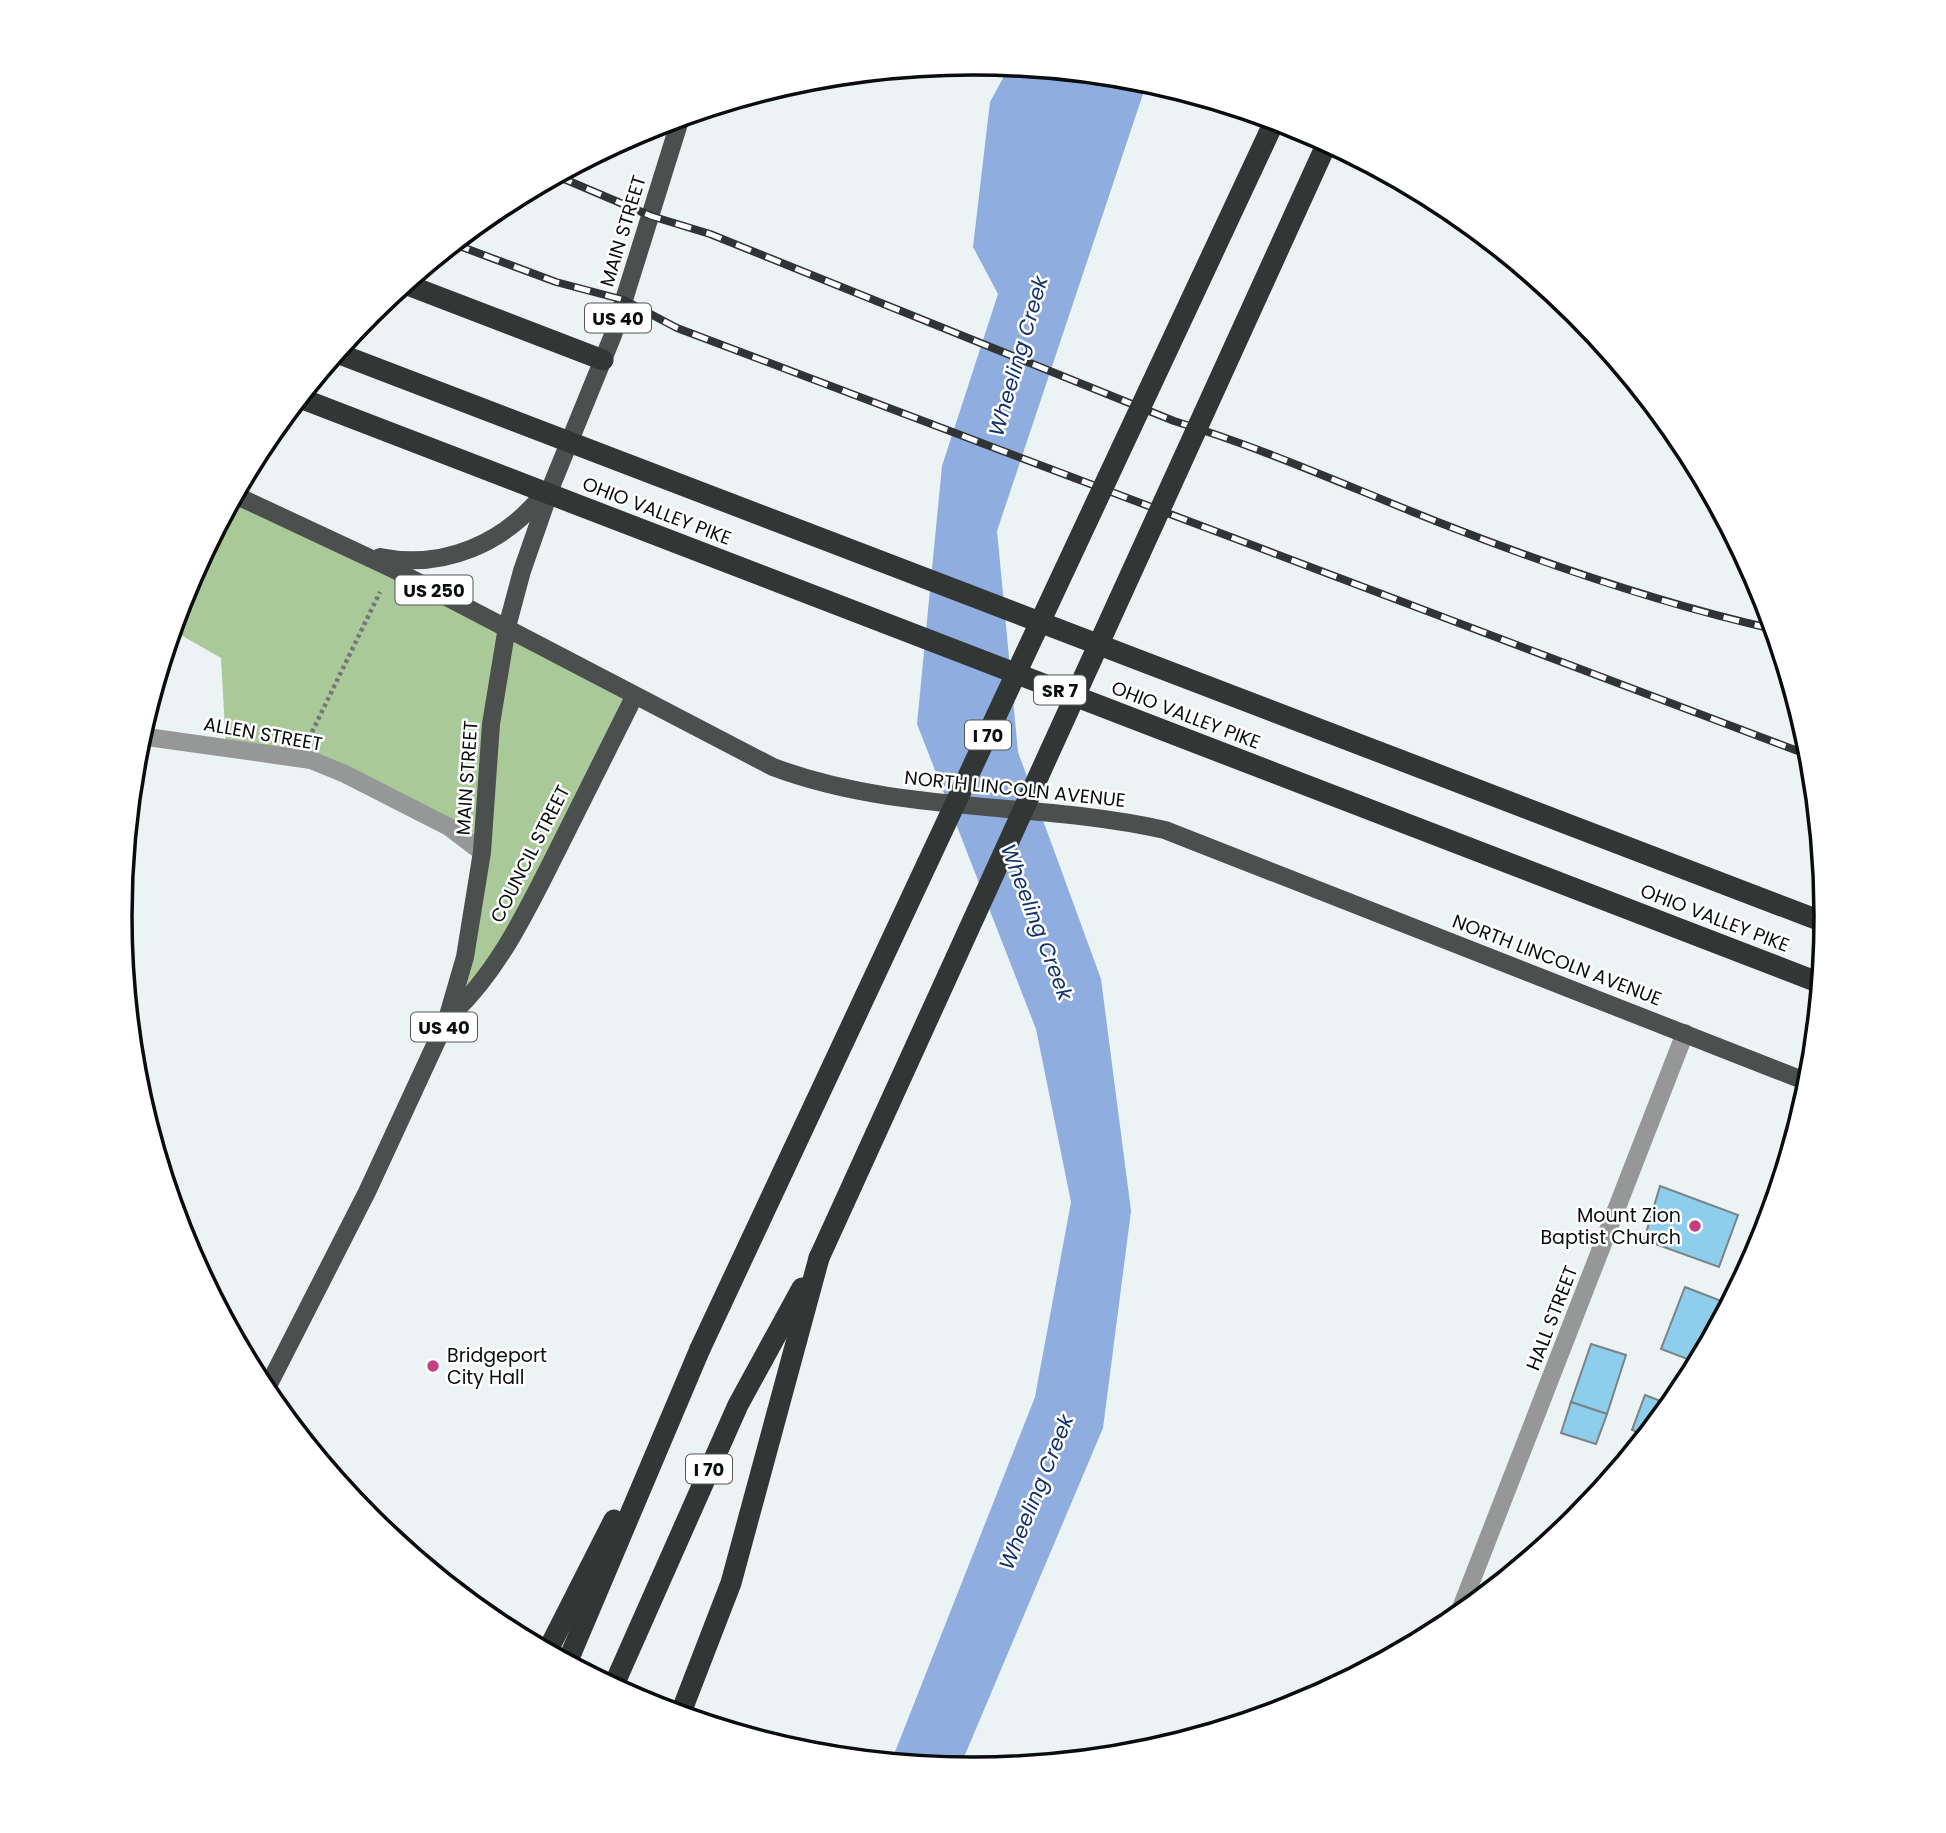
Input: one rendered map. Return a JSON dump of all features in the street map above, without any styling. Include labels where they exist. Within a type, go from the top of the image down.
[{"type":"highway","name":"I 70","points":[[570,1655],[700,1349],[1270,130]]},
{"type":"highway","name":"I 70","points":[[616,1678],[738,1405],[819,1258],[1323,152]]},
{"type":"highway","points":[[414,288],[603,360]]},
{"type":"highway","name":"OHIO VALLEY PIKE","points":[[346,356],[1814,918]]},
{"type":"highway","name":"OHIO VALLEY PIKE","points":[[308,401],[1811,980]]},
{"type":"highway","points":[[684,1706],[731,1583],[819,1258]]},
{"type":"highway","points":[[551,1644],[700,1349]]},
{"type":"main road","name":"MAIN STREET","points":[[271,1380],[367,1192],[447,1019],[465,957],[482,852],[491,724],[507,627],[522,571],[553,482],[603,360],[677,130]]},
{"type":"main road","points":[[361,553],[409,560],[436,559],[461,554],[503,532],[527,512],[553,482]]},
{"type":"main road","name":"NORTH LINCOLN AVENUE","points":[[243,499],[361,553],[507,627],[634,697],[773,767],[812,782],[855,791],[1122,821],[1196,841],[1798,1078]]},
{"type":"main road","name":"COUNCIL STREET","points":[[447,1019],[468,1001],[491,972],[524,915],[634,697]]},
{"type":"street","name":"ALLEN STREET","points":[[151,738],[299,758],[345,774],[449,827],[482,852]]},
{"type":"street","name":"HALL STREET","points":[[1465,1599],[1685,1033]]},
{"type":"path","points":[[299,758],[391,568]]},
{"type":"green space","points":[[243,498],[634,697],[524,915],[447,1019],[482,852],[345,774],[226,748],[221,658],[180,635],[219,544]]},
{"type":"water","name":"Wheeling Creek","points":[[1004,76],[1083,82],[1143,93],[997,531],[1018,752],[1101,979],[1131,1211],[1103,1428],[964,1758],[894,1754],[1035,1397],[1071,1202],[1036,1029],[917,724],[942,466],[998,294],[973,247],[990,102]]},
{"type":"building","points":[[1660,1186],[1738,1215],[1719,1267],[1644,1240]]},
{"type":"building","points":[[1685,1287],[1721,1301],[1688,1359],[1661,1349]]},
{"type":"building","points":[[1591,1344],[1626,1355],[1607,1414],[1571,1402]]},
{"type":"building","points":[[1645,1395],[1660,1401],[1638,1432],[1632,1430]]},
{"type":"building","points":[[1571,1402],[1607,1414],[1596,1444],[1561,1433]]},
{"type":"railway","points":[[567,180],[651,216],[710,234],[1174,421],[1276,457],[1484,540],[1648,596],[1762,626]]},
{"type":"railway","points":[[463,247],[556,282],[624,300],[677,328],[1798,751]]},
{"type":"place","name":"Mount Zion Baptist Church","points":[[1695,1226]]},
{"type":"place","name":"Bridgeport City Hall","points":[[433,1366]]}]
